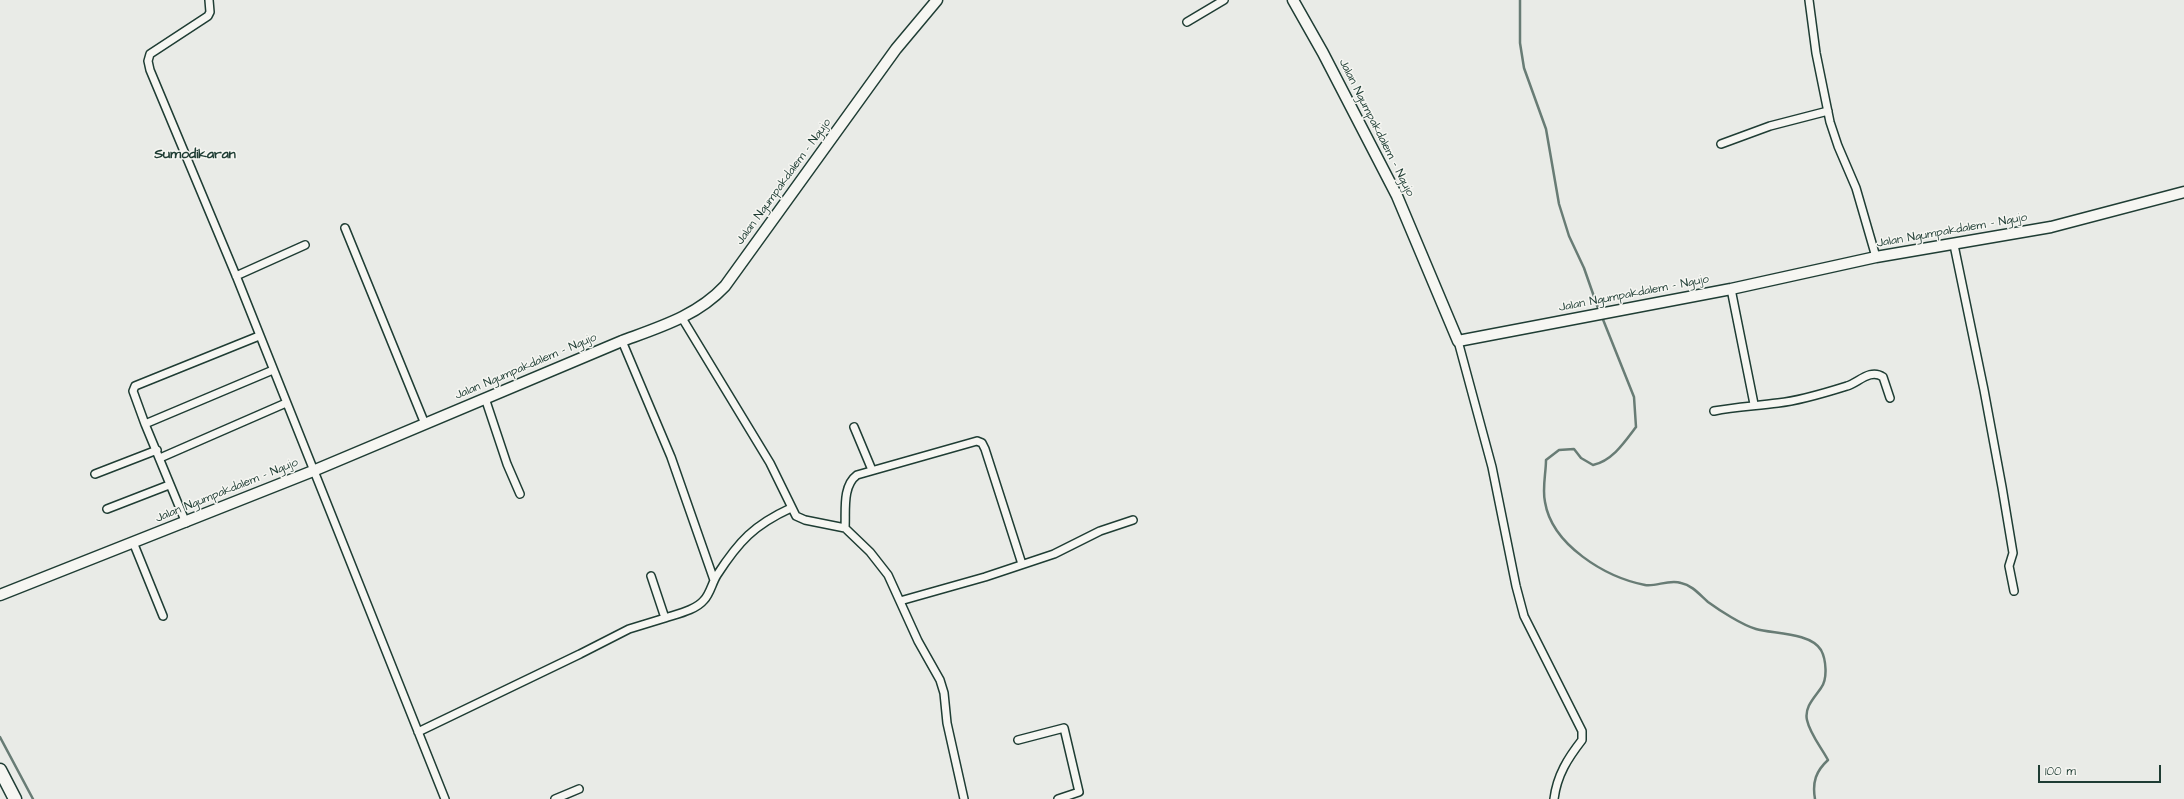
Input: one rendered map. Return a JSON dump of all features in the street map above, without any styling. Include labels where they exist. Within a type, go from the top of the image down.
[{"type":"main road","points":[[0,770],[15,799]]},
{"type":"street","points":[[209,0],[210,12],[204,21],[150,54],[148,61],[236,276],[445,799]]},
{"type":"street","name":"Jalan Ngumpakdalem - Ngujo","points":[[0,595],[133,542],[186,523],[313,471],[622,341],[682,318],[706,303],[725,286],[896,49],[938,0]]},
{"type":"street","points":[[1187,22],[1224,0]]},
{"type":"street","name":"Jalan Ngumpakdalem - Ngujo","points":[[1293,0],[1324,53],[1397,196],[1458,341],[1731,289],[1876,257],[1954,245],[2051,227],[2184,192]]},
{"type":"street","points":[[1809,0],[1816,53],[1828,112],[1838,146],[1856,188],[1876,257]]},
{"type":"street","points":[[1721,144],[1770,126],[1828,112]]},
{"type":"street","points":[[345,228],[425,424]]},
{"type":"street","points":[[236,276],[305,245]]},
{"type":"street","points":[[1954,245],[2002,486],[2013,553],[2009,566],[2014,590]]},
{"type":"street","points":[[1731,289],[1754,404]]},
{"type":"street","points":[[682,318],[770,463],[796,516],[805,520],[844,528],[870,552],[888,575],[918,641],[940,680],[944,693],[947,723],[964,799]]},
{"type":"street","points":[[186,523],[169,485],[133,390],[135,386],[260,336]]},
{"type":"street","points":[[622,341],[674,465],[714,580]]},
{"type":"street","points":[[1458,341],[1492,467],[1516,586],[1524,616],[1582,731],[1582,740],[1573,750],[1560,773],[1554,799]]},
{"type":"street","points":[[145,424],[273,370]]},
{"type":"street","points":[[1714,411],[1754,404],[1779,403],[1848,386],[1862,377],[1871,374],[1883,377],[1890,398]]},
{"type":"street","points":[[485,398],[507,464],[520,494]]},
{"type":"street","points":[[160,458],[286,403]]},
{"type":"street","points":[[854,427],[872,470]]},
{"type":"street","points":[[844,528],[848,486],[851,479],[857,475],[976,441],[982,443],[1022,564]]},
{"type":"street","points":[[95,474],[157,450]]},
{"type":"street","points":[[107,509],[169,485]]},
{"type":"street","points":[[418,732],[580,654],[629,628],[665,618],[702,602],[714,580],[741,542],[754,528],[791,508]]},
{"type":"street","points":[[900,601],[985,577],[1054,554],[1100,531],[1133,520]]},
{"type":"street","points":[[133,542],[163,616]]},
{"type":"street","points":[[651,576],[665,618]]},
{"type":"street","points":[[1018,740],[1064,728],[1079,792],[1058,799]]},
{"type":"street","points":[[555,799],[579,789]]},
{"type":"waterway","points":[[1520,0],[1520,43],[1524,68],[1546,129],[1559,204],[1569,236],[1584,268],[1599,311]]},
{"type":"waterway","points":[[1602,317],[1634,397],[1636,427],[1617,450],[1606,460],[1600,463],[1593,465],[1581,458],[1574,449],[1559,450],[1546,460],[1544,497],[1550,518],[1558,532],[1569,545],[1583,557],[1613,575],[1645,585],[1672,582],[1685,584],[1699,593],[1708,602],[1744,624],[1763,631],[1800,637],[1816,644],[1823,654],[1825,664],[1825,680],[1811,702],[1806,715],[1808,725],[1828,760],[1820,768],[1816,777],[1814,787],[1815,799]]},
{"type":"waterway","points":[[0,737],[33,799]]},
{"type":"district","name":"Sumodikaran","points":[[195,155]]}]
